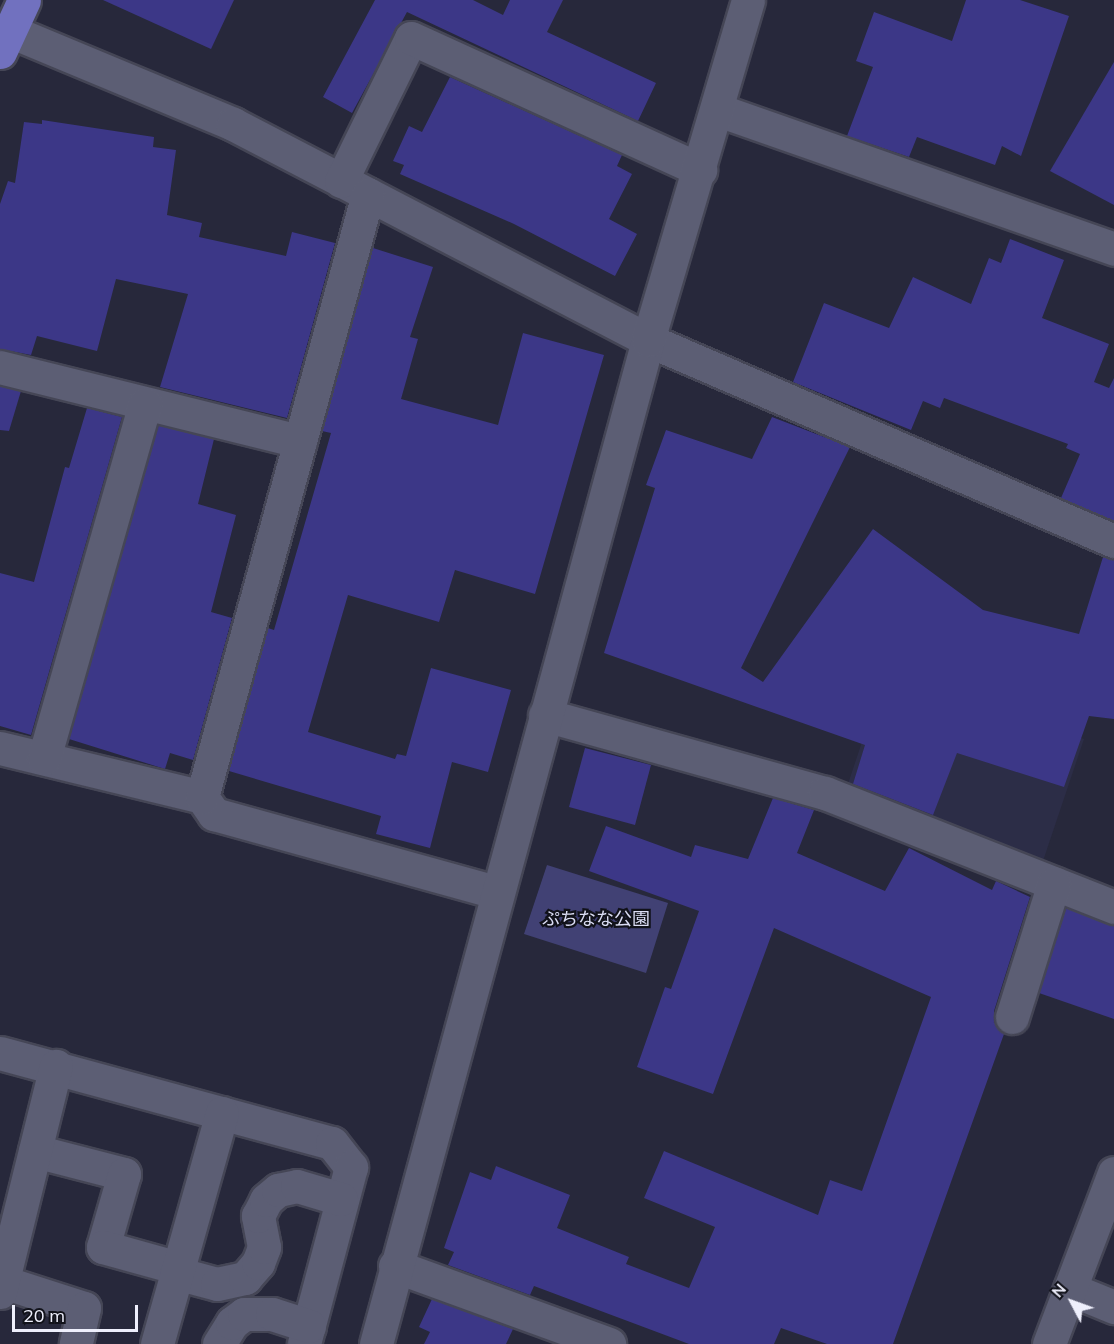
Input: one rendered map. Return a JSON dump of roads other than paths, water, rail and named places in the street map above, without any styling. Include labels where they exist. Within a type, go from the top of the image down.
[{"type":"street","points":[[376,1344],[496,892],[648,340],[718,110],[748,0]]},
{"type":"street","points":[[10,22],[233,124],[648,340],[1114,542]]},
{"type":"street","points":[[202,797],[300,441],[354,188],[411,38],[700,170]]},
{"type":"street","points":[[718,110],[1114,249]]},
{"type":"street","points":[[0,367],[300,441]]},
{"type":"street","points":[[44,758],[145,404]]},
{"type":"street","points":[[545,715],[825,793],[1114,907]]},
{"type":"street","points":[[0,747],[202,797],[214,814],[496,892]]},
{"type":"street","points":[[1012,1017],[1054,883]]},
{"type":"street","points":[[2,1062],[56,1066],[332,1143],[351,1167],[307,1335],[272,1314],[244,1314],[232,1323],[219,1344]]},
{"type":"street","points":[[56,1066],[1,1287],[84,1308],[76,1344]]},
{"type":"street","points":[[157,1344],[222,1113]]},
{"type":"street","points":[[35,1151],[124,1174],[103,1247],[217,1284],[245,1278],[264,1247],[258,1216],[266,1200],[278,1190],[297,1186],[341,1199]]},
{"type":"street","points":[[1048,1344],[1114,1173]]},
{"type":"street","points":[[395,1266],[609,1344]]},
{"type":"street","points":[[1070,1289],[1114,1307]]},
{"type":"park label","name":"ぷちなな公園","points":[[596,919]]}]
